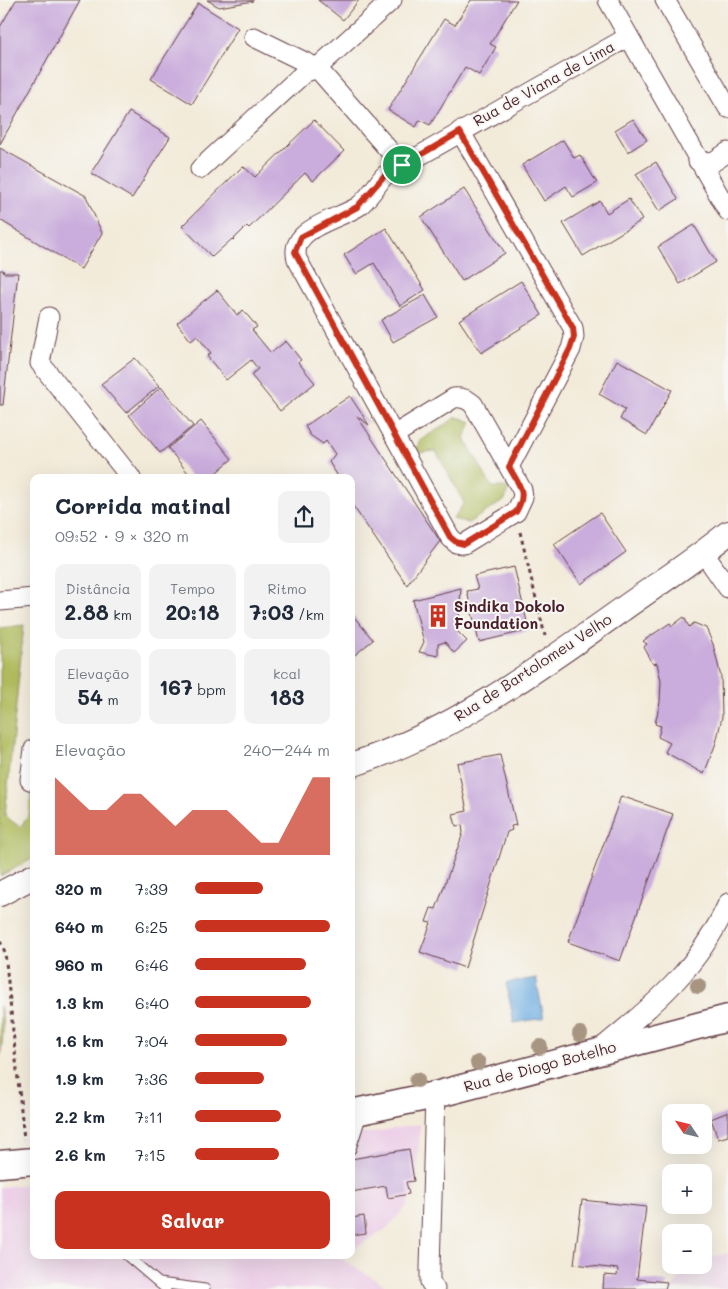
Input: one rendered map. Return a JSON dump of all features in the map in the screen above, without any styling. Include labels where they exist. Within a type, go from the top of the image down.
[{"type":"main road","name":"Rua de Diogo Botelho","points":[[357,1112],[435,1095],[728,1018]]},
{"type":"street","points":[[200,169],[304,74],[317,68],[392,0]]},
{"type":"street","points":[[608,0],[728,211]]},
{"type":"street","points":[[665,0],[728,108]]},
{"type":"street","points":[[254,37],[317,68],[402,165]]},
{"type":"street","name":"Rua de Viana de Lima","points":[[516,512],[464,544],[456,542],[450,537],[295,252],[301,237],[357,207],[384,176],[628,37]]},
{"type":"street","name":"Rua de Viana de Lima","points":[[460,132],[573,328],[574,337],[570,349],[509,467]]},
{"type":"street","points":[[698,160],[713,162],[728,152]]},
{"type":"street","points":[[49,317],[40,363],[128,474]]},
{"type":"street","points":[[394,435],[454,398],[461,397],[473,404],[522,490],[523,497],[516,512]]},
{"type":"street","name":"Rua de Bartolomeu Velho","points":[[355,764],[420,739],[551,660],[728,533]]},
{"type":"street","points":[[703,552],[728,588]]},
{"type":"street","points":[[0,602],[30,598]]},
{"type":"street","points":[[0,894],[30,878]]},
{"type":"street","points":[[595,1053],[639,1018],[684,975],[708,942],[728,903]]},
{"type":"street","points":[[435,1095],[430,1268],[430,1282],[435,1289]]},
{"type":"lane","points":[[131,1259],[162,1286],[205,1289]]},
{"type":"path","points":[[516,512],[551,660]]},
{"type":"path","points":[[0,941],[5,952],[20,1162]]},
{"type":"shaded area","points":[[420,1124],[417,1183],[406,1207],[386,1229],[355,1248],[355,1135]]},
{"type":"shaded area","points":[[30,1184],[30,1259],[342,1259],[386,1286],[396,1289],[0,1289],[0,1187]]},
{"type":"shaded area","points":[[728,1253],[728,1289],[672,1289],[684,1274],[712,1274],[712,1257]]},
{"type":"green space","points":[[457,417],[472,422],[464,437],[492,487],[509,487],[505,500],[468,523],[453,519],[464,503],[436,451],[416,453],[419,441]]},
{"type":"green space","points":[[24,625],[5,816],[20,827],[29,815],[30,802],[30,860],[0,876],[0,628]]},
{"type":"green space","points":[[0,1006],[3,1032],[0,1057]]},
{"type":"water","points":[[536,978],[544,1018],[514,1023],[506,983]]},
{"type":"building","points":[[16,0],[80,0],[0,144],[0,27]]},
{"type":"building","points":[[207,0],[253,0],[253,1],[219,7]]},
{"type":"building","points":[[318,0],[359,0],[343,20]]},
{"type":"building","points":[[471,0],[517,0],[490,44],[496,47],[479,75],[465,67],[430,125],[420,120],[416,127],[388,110],[444,19],[455,25]]},
{"type":"building","points":[[198,3],[238,28],[192,104],[151,79]]},
{"type":"building","points":[[129,112],[170,137],[132,198],[91,173]]},
{"type":"building","points":[[633,119],[647,140],[628,152],[615,130]]},
{"type":"building","points":[[314,120],[344,151],[313,181],[305,173],[249,228],[247,226],[212,257],[182,226],[243,166],[255,177]]},
{"type":"building","points":[[563,140],[574,158],[580,155],[597,183],[573,197],[566,186],[544,201],[522,165]]},
{"type":"building","points":[[0,148],[86,196],[102,233],[81,269],[0,220]]},
{"type":"building","points":[[656,162],[678,199],[659,211],[636,174]]},
{"type":"building","points":[[464,189],[505,253],[462,281],[421,217]]},
{"type":"building","points":[[629,199],[642,220],[583,256],[563,223],[600,201],[607,213]]},
{"type":"building","points":[[694,225],[716,262],[680,284],[658,247]]},
{"type":"building","points":[[386,228],[425,290],[400,306],[374,263],[356,274],[344,255]]},
{"type":"building","points":[[0,270],[3,270],[4,273],[18,273],[3,405],[0,405]]},
{"type":"building","points":[[521,281],[542,315],[481,353],[459,320]]},
{"type":"building","points":[[217,290],[237,315],[243,310],[257,327],[252,330],[271,353],[286,341],[301,360],[298,362],[315,383],[280,411],[251,375],[258,369],[251,360],[226,380],[207,356],[211,353],[197,336],[191,341],[177,323]]},
{"type":"building","points":[[425,295],[438,317],[393,342],[381,320]]},
{"type":"building","points":[[135,358],[159,386],[126,413],[101,384]]},
{"type":"building","points":[[617,360],[672,390],[647,435],[620,419],[625,409],[599,394]]},
{"type":"building","points":[[161,387],[193,426],[160,453],[129,415]]},
{"type":"building","points":[[350,396],[369,425],[357,416],[440,541],[407,585],[355,509],[355,474],[336,474],[329,462],[335,454],[326,441],[323,444],[310,435],[305,426]]},
{"type":"building","points":[[201,421],[232,459],[215,474],[189,474],[168,448]]},
{"type":"building","points":[[600,513],[626,552],[581,584],[554,544]]},
{"type":"building","points":[[514,567],[529,630],[479,642],[467,591],[478,589],[474,576]]},
{"type":"building","name":"Sindika Dokolo Foundation","points":[[461,588],[458,632],[467,641],[454,653],[445,642],[438,644],[438,656],[419,652],[424,642],[413,600]]},
{"type":"building","points":[[684,617],[689,627],[694,623],[706,628],[713,644],[721,677],[722,717],[716,743],[704,774],[665,752],[670,743],[658,737],[661,726],[655,724],[660,702],[661,681],[657,663],[653,664],[644,647],[647,644],[643,641],[670,623],[672,626]]},
{"type":"building","points":[[355,618],[373,640],[355,655]]},
{"type":"building","points":[[500,755],[516,825],[511,826],[512,830],[507,832],[465,968],[420,952],[431,923],[426,922],[431,908],[436,909],[463,833],[462,825],[456,826],[453,814],[467,811],[457,763]]},
{"type":"building","points":[[621,796],[673,814],[620,961],[568,942]]},
{"type":"building","points":[[728,1112],[728,1136],[718,1139],[712,1119]]},
{"type":"building","points":[[409,1149],[414,1181],[406,1182],[409,1194],[388,1198],[386,1186],[355,1191],[355,1158]]},
{"type":"building","points":[[582,1200],[646,1207],[637,1279],[667,1282],[665,1289],[603,1289],[604,1275],[617,1276],[618,1269],[574,1264]]},
{"type":"building","points":[[364,1216],[366,1233],[355,1234],[355,1217]]},
{"type":"place","name":"Sindika Dokolo Foundation","points":[[438,616]]},
{"type":"route","points":[[460,132],[573,328],[574,337],[570,349],[509,467],[522,490],[523,497],[520,506],[516,512],[464,544],[456,542],[450,537],[297,259],[295,252],[301,237],[357,207],[384,176],[402,165],[460,132]]}]
